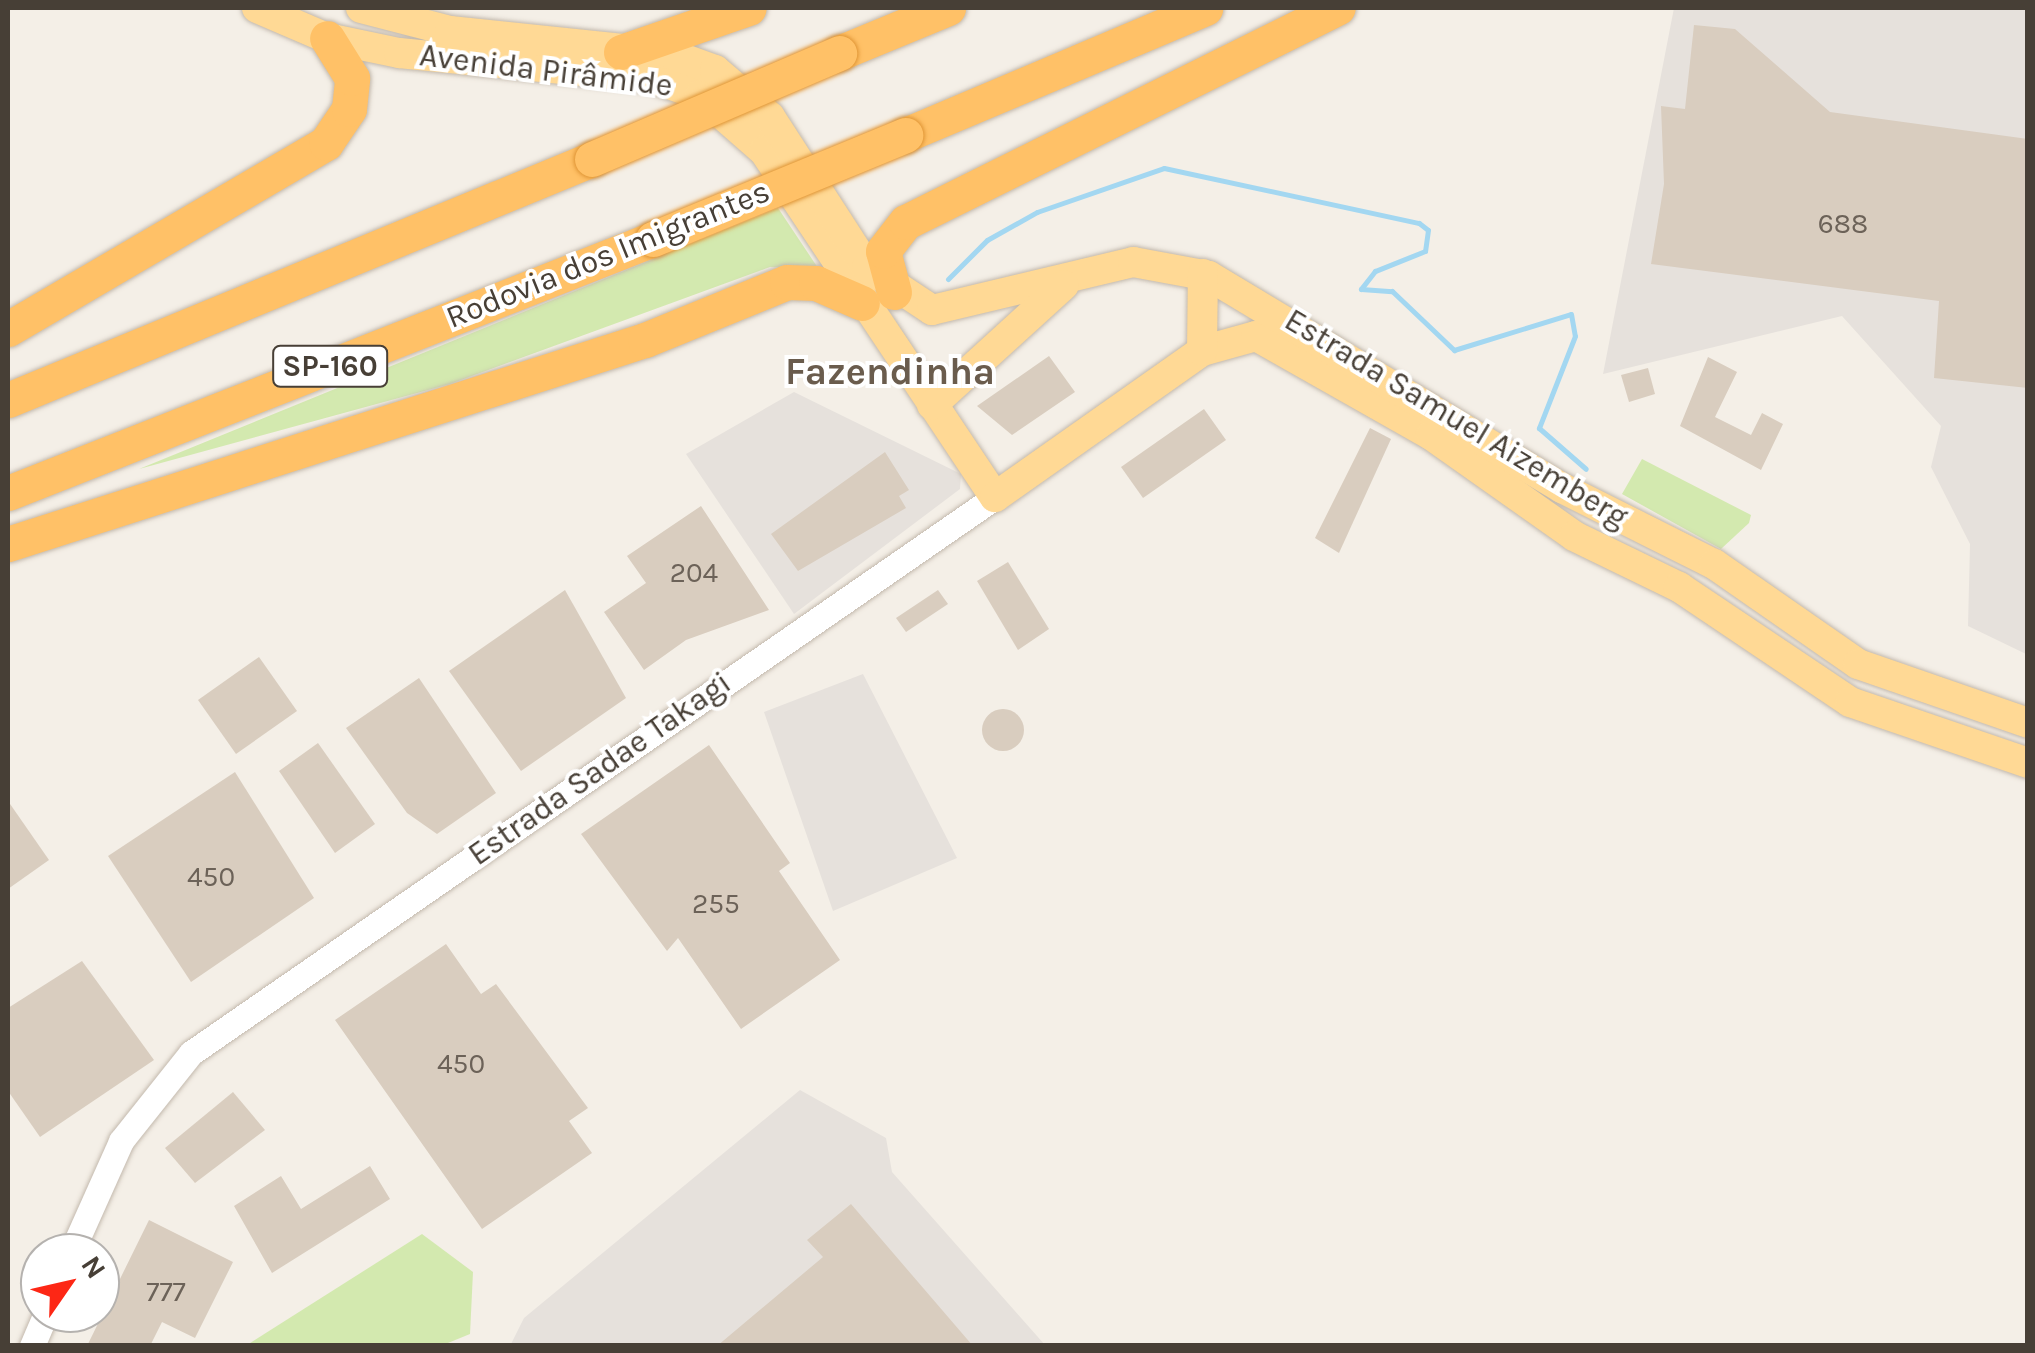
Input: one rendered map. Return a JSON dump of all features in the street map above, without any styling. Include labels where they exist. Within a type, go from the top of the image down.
[{"type":"highway","points":[[621,52],[749,8]]},
{"type":"highway","name":"SP-160","points":[[8,400],[948,8]]},
{"type":"highway","name":"Rodovia dos Imigrantes","points":[[8,493],[653,238],[1206,8]]},
{"type":"highway","points":[[8,544],[645,340],[780,284],[816,283],[878,298],[884,251],[906,222],[1338,8]]},
{"type":"highway","points":[[8,330],[326,142],[349,109],[352,78],[327,38]]},
{"type":"main road","name":"Avenida Pirâmide","points":[[257,8],[327,38],[652,78],[700,95],[764,152],[878,298]]},
{"type":"main road","name":"Avenida Pirâmide","points":[[361,8],[450,31],[690,59],[753,98],[878,298],[932,404],[994,497]]},
{"type":"main road","name":"Estrada Samuel Aizemberg","points":[[878,298],[932,310],[970,306],[1079,274],[1145,262],[1203,274],[1562,488],[1714,564],[1858,664],[2026,719]]},
{"type":"main road","points":[[932,404],[1079,274]]},
{"type":"main road","points":[[1202,351],[1203,274]]},
{"type":"main road","name":"Estrada Samuel Aizemberg","points":[[1202,351],[1239,336],[1272,340],[1850,702],[2021,761]]},
{"type":"main road","name":"Estrada Sadae Takagi","points":[[994,497],[1202,351]]},
{"type":"street","name":"Estrada Sadae Takagi","points":[[80,1233],[122,1141],[191,1053],[994,497]]},
{"type":"street","points":[[2021,761],[2026,719]]},
{"type":"shaded area","points":[[1674,8],[2027,8],[2026,654],[1968,626],[1970,544],[1931,467],[1941,426],[1842,316],[1603,374]]},
{"type":"shaded area","points":[[794,392],[961,474],[960,489],[794,614],[686,454]]},
{"type":"shaded area","points":[[863,674],[957,858],[833,911],[764,712]]},
{"type":"shaded area","points":[[800,1090],[886,1138],[892,1172],[1045,1345],[510,1346],[524,1318]]},
{"type":"green space","points":[[778,208],[818,268],[770,267],[450,384],[139,469]]},
{"type":"green space","points":[[1642,459],[1751,515],[1749,523],[1721,549],[1622,494]]},
{"type":"green space","points":[[422,1234],[473,1272],[470,1334],[443,1345],[247,1345]]},
{"type":"building","points":[[1694,25],[1735,29],[1830,112],[2028,139],[2028,388],[1934,378],[1939,301],[1651,264],[1664,184],[1661,106],[1685,109]]},
{"type":"building","points":[[1049,356],[1075,392],[1012,435],[977,406]]},
{"type":"building","points":[[1708,357],[1737,372],[1715,417],[1751,435],[1762,413],[1783,424],[1761,470],[1680,426]]},
{"type":"building","points":[[1648,368],[1655,394],[1629,402],[1621,375]]},
{"type":"building","points":[[1204,409],[1226,440],[1143,498],[1121,467]]},
{"type":"building","points":[[1370,428],[1391,439],[1339,553],[1315,538]]},
{"type":"building","points":[[885,452],[909,490],[899,496],[906,508],[798,571],[771,534]]},
{"type":"building","points":[[701,506],[769,610],[686,640],[644,670],[604,612],[646,583],[627,556]]},
{"type":"building","points":[[1008,562],[1049,629],[1018,650],[977,581]]},
{"type":"building","points":[[565,590],[626,698],[521,771],[449,671]]},
{"type":"building","points":[[938,590],[948,604],[906,632],[896,618]]},
{"type":"building","points":[[259,657],[297,711],[236,754],[198,700]]},
{"type":"building","points":[[419,678],[496,793],[437,834],[407,813],[346,728]]},
{"type":"building","points":[[1003,709],[1018,715],[1024,730],[1018,745],[1003,751],[988,745],[982,730],[988,715]]},
{"type":"building","points":[[318,743],[375,824],[335,853],[279,771]]},
{"type":"building","points":[[709,745],[790,863],[779,871],[840,960],[741,1029],[678,938],[667,951],[581,834]]},
{"type":"building","points":[[235,772],[314,898],[191,982],[108,856]]},
{"type":"building","points":[[8,801],[49,860],[8,889]]},
{"type":"building","points":[[446,944],[481,994],[496,984],[588,1108],[569,1121],[592,1153],[482,1229],[335,1020]]},
{"type":"building","points":[[82,961],[154,1060],[40,1137],[8,1091],[8,1008]]},
{"type":"building","points":[[233,1092],[265,1130],[195,1183],[165,1148]]},
{"type":"building","points":[[370,1166],[390,1199],[272,1273],[234,1206],[281,1176],[301,1209]]},
{"type":"building","points":[[851,1204],[973,1346],[717,1346],[823,1257],[807,1240]]},
{"type":"building","points":[[149,1220],[233,1262],[195,1338],[162,1322],[150,1346],[87,1346],[93,1333],[120,1333],[120,1279]]},
{"type":"waterway","points":[[948,279],[987,240],[1037,212],[1164,168],[1419,223],[1428,230],[1425,251],[1375,271],[1361,289],[1392,291],[1454,350],[1571,314],[1575,336],[1539,428],[1586,469]]},
{"type":"district","name":"Fazendinha","points":[[890,372]]}]
